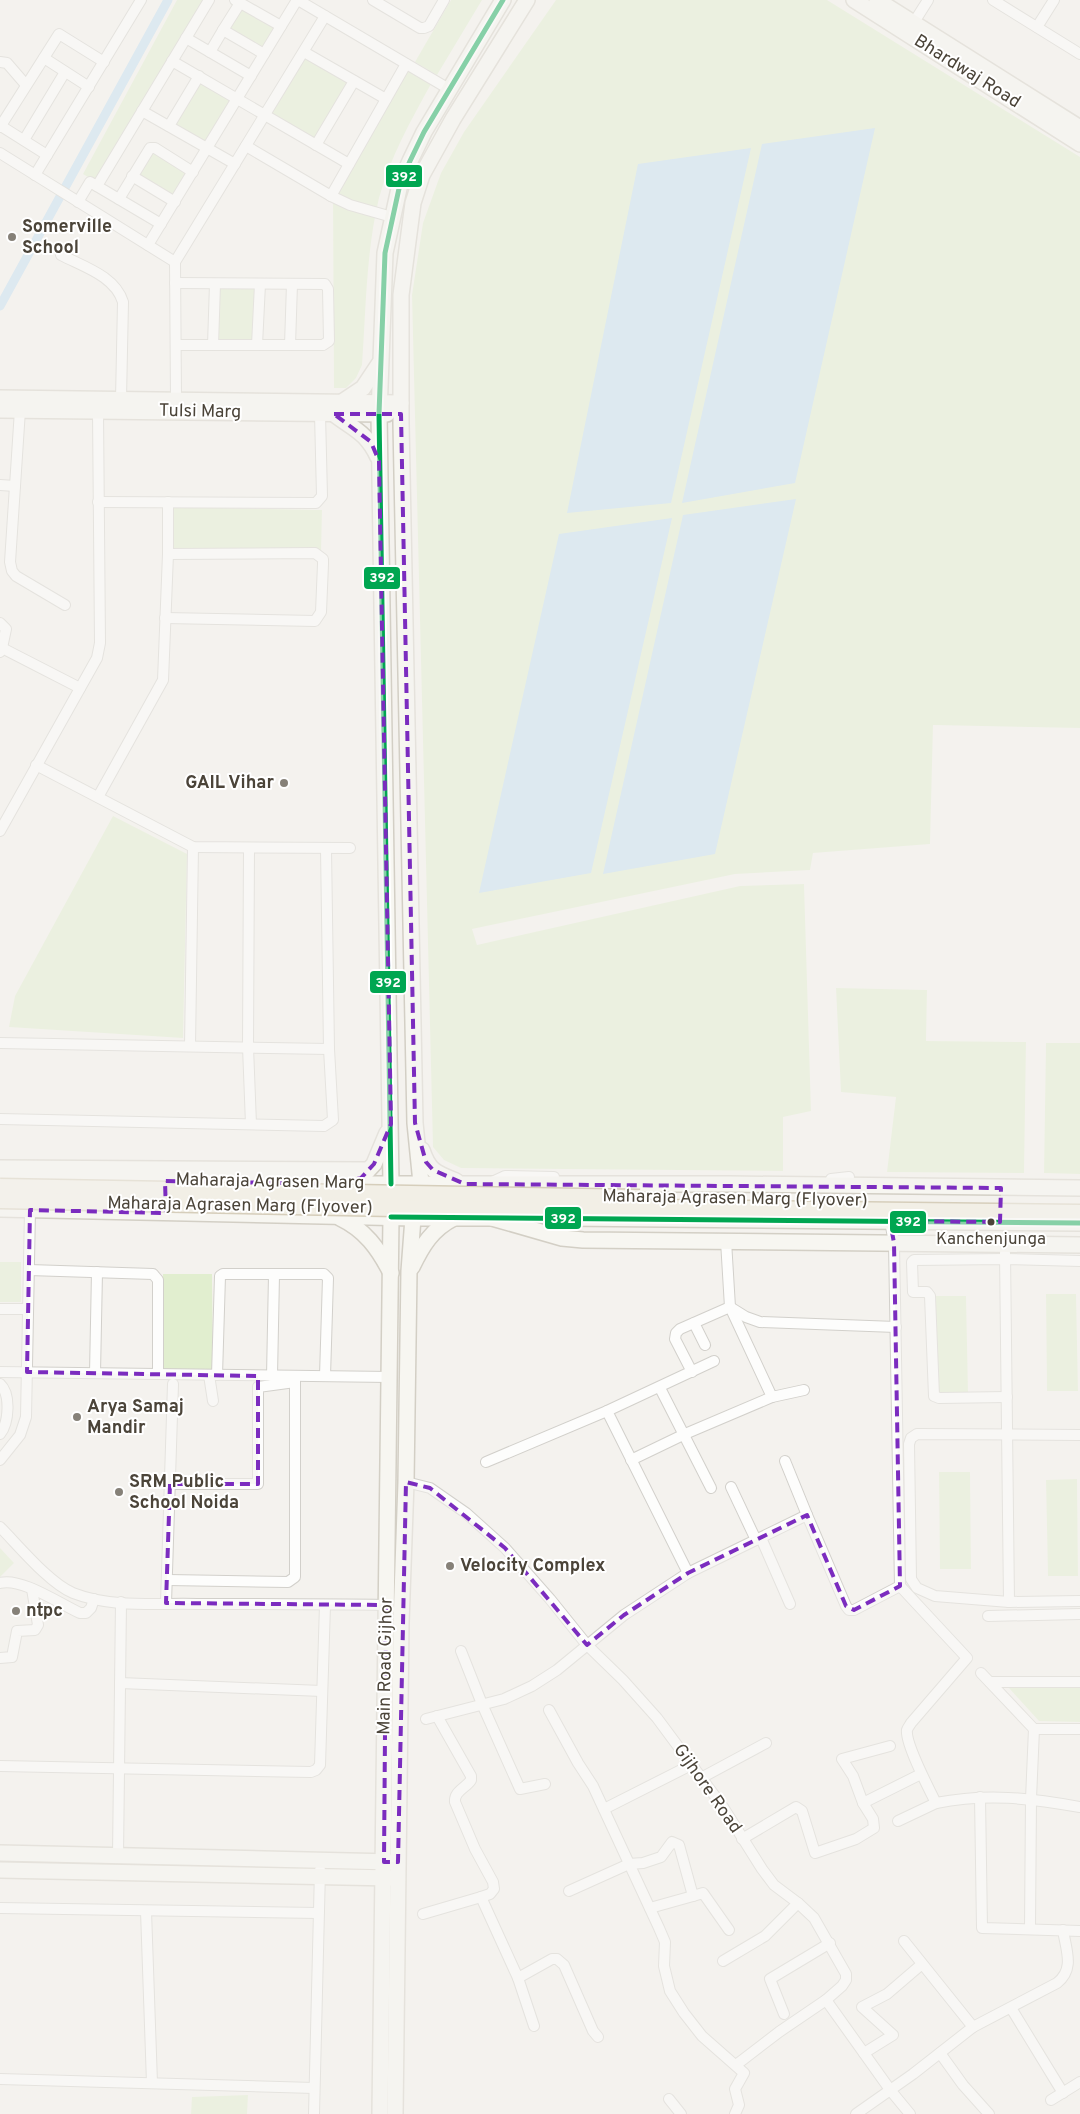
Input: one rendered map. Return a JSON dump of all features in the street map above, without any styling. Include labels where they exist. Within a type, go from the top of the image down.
[{"type":"main road","name":"Maharaja Agrasen Marg (Flyover)","points":[[0,1187],[765,1200],[1080,1202]]},
{"type":"main road","name":"Maharaja Agrasen Marg (Flyover)","points":[[0,1200],[543,1211],[667,1208],[1080,1213]]},
{"type":"street","points":[[35,175],[141,0]]},
{"type":"street","points":[[97,186],[209,0]]},
{"type":"street","points":[[148,245],[298,0],[449,90]]},
{"type":"street","points":[[380,2],[420,28],[424,28],[429,26],[444,0]]},
{"type":"street","points":[[390,1184],[391,1124],[379,461],[380,362],[385,253],[400,184],[410,161],[449,90],[503,0]]},
{"type":"street","points":[[421,1184],[416,1131],[401,409],[401,295],[413,203],[422,175],[453,119],[527,0]]},
{"type":"street","name":"Bhardwaj Road","points":[[854,0],[910,28],[1080,128]]},
{"type":"street","name":"Bhardwaj Road","points":[[877,0],[910,28],[1080,144]]},
{"type":"street","points":[[910,28],[928,0]]},
{"type":"street","points":[[993,0],[1080,54]]},
{"type":"street","points":[[1037,27],[1054,0]]},
{"type":"street","points":[[210,52],[238,1],[281,26]]},
{"type":"street","points":[[176,400],[175,262],[325,16]]},
{"type":"street","points":[[223,30],[264,54]]},
{"type":"street","points":[[48,155],[0,126],[59,34],[104,62]]},
{"type":"street","points":[[186,38],[251,76]]},
{"type":"street","points":[[304,52],[386,99]]},
{"type":"street","points":[[44,58],[89,87]]},
{"type":"street","points":[[172,60],[349,164]]},
{"type":"street","points":[[0,62],[7,63],[26,85]]},
{"type":"street","points":[[331,196],[406,64]]},
{"type":"street","points":[[24,140],[65,72]]},
{"type":"street","points":[[169,126],[199,76]]},
{"type":"street","points":[[316,145],[354,80]]},
{"type":"street","points":[[142,111],[235,164]]},
{"type":"street","points":[[246,146],[331,196],[350,205],[392,217]]},
{"type":"street","points":[[119,199],[150,148],[155,148],[193,172]]},
{"type":"street","points":[[0,153],[175,262]]},
{"type":"street","points":[[132,176],[174,202]]},
{"type":"street","points":[[74,199],[90,182],[161,224]]},
{"type":"street","points":[[62,255],[106,278],[119,292],[123,302],[121,399]]},
{"type":"street","points":[[175,283],[325,284],[328,288],[329,341],[323,345],[176,345]]},
{"type":"street","points":[[213,345],[215,284]]},
{"type":"street","points":[[256,345],[260,284]]},
{"type":"street","points":[[290,345],[292,284]]},
{"type":"street","points":[[98,502],[316,503],[322,496],[331,410],[363,388],[380,362]]},
{"type":"street","name":"Tulsi Marg","points":[[0,398],[176,400],[331,410]]},
{"type":"street","name":"Tulsi Marg","points":[[0,410],[401,409]]},
{"type":"street","points":[[20,410],[10,562],[12,571],[24,582],[65,605]]},
{"type":"street","points":[[331,410],[358,429],[371,442],[379,461]]},
{"type":"street","points":[[0,831],[97,658],[100,643],[98,411]]},
{"type":"street","points":[[0,485],[15,486]]},
{"type":"street","points":[[98,797],[162,680],[168,554],[168,502]]},
{"type":"street","points":[[165,618],[315,621],[320,612],[324,564],[323,559],[315,553],[168,554]]},
{"type":"street","points":[[0,623],[6,629],[1,650],[80,688]]},
{"type":"street","points":[[36,765],[193,847],[350,848]]},
{"type":"street","points":[[190,1046],[193,847]]},
{"type":"street","points":[[249,848],[248,1047],[251,1124]]},
{"type":"street","points":[[0,1119],[324,1126],[329,1124],[333,1120],[329,1049],[326,849]]},
{"type":"street","points":[[0,1043],[329,1049]]},
{"type":"street","points":[[339,1184],[361,1178],[374,1164],[391,1124]]},
{"type":"street","points":[[416,1131],[426,1162],[433,1170],[465,1184]]},
{"type":"street","points":[[0,1168],[368,1170]]},
{"type":"street","points":[[487,1184],[505,1176],[823,1180],[848,1177]]},
{"type":"street","name":"Maharaja Agrasen Marg","points":[[0,1178],[339,1184],[730,1184],[1080,1188]]},
{"type":"street","points":[[872,1180],[1080,1182]]},
{"type":"street","points":[[165,1181],[166,1212]]},
{"type":"street","points":[[728,1219],[730,1184]]},
{"type":"street","points":[[1000,1222],[1001,1188]]},
{"type":"street","name":"Maharaja Agrasen Marg","points":[[0,1209],[30,1215],[166,1212],[412,1218],[1080,1223]]},
{"type":"street","points":[[0,1460],[20,1435],[26,1416],[30,1215]]},
{"type":"street","points":[[0,1219],[30,1215],[354,1224]]},
{"type":"street","points":[[337,1216],[354,1224],[378,1248],[391,1274]]},
{"type":"street","name":"Main Road Gijhor","points":[[391,1217],[386,1605],[395,2114]]},
{"type":"street","name":"Main Road Gijhor","points":[[380,2114],[401,1623],[406,1482],[409,1272],[412,1218]]},
{"type":"street","points":[[409,1272],[425,1242],[434,1231],[454,1218]]},
{"type":"street","points":[[492,1218],[562,1238],[583,1240],[894,1243],[1005,1251],[1080,1261]]},
{"type":"street","points":[[890,1221],[894,1243],[900,1586],[968,1658],[907,1730],[922,1774],[936,1803]]},
{"type":"street","points":[[726,1240],[730,1307],[772,1396]]},
{"type":"street","points":[[1008,1398],[939,1398],[934,1396],[930,1296],[927,1292],[913,1292],[912,1262],[914,1260],[1080,1245]]},
{"type":"street","points":[[1005,1251],[1009,1602]]},
{"type":"street","points":[[29,1270],[153,1274],[156,1276],[158,1280],[158,1374]]},
{"type":"street","points":[[95,1373],[97,1272]]},
{"type":"street","points":[[213,1401],[220,1276],[223,1274],[324,1274],[328,1278],[325,1376]]},
{"type":"street","points":[[272,1376],[274,1275]]},
{"type":"street","points":[[692,1372],[675,1339],[676,1333],[680,1329],[730,1307]]},
{"type":"street","points":[[730,1307],[746,1317],[760,1322],[896,1327]]},
{"type":"street","points":[[0,1309],[28,1309]]},
{"type":"street","points":[[694,1323],[705,1345]]},
{"type":"street","points":[[486,1462],[660,1388],[714,1361]]},
{"type":"street","points":[[0,1372],[272,1376],[295,1379]]},
{"type":"street","points":[[170,1484],[258,1484],[258,1387],[295,1379],[325,1376],[390,1377]]},
{"type":"street","points":[[168,1580],[288,1582],[294,1577],[295,1379]]},
{"type":"street","points":[[0,1384],[6,1393],[6,1423],[0,1434]]},
{"type":"street","points":[[166,1603],[173,1384]]},
{"type":"street","points":[[660,1388],[711,1488]]},
{"type":"street","points":[[631,1460],[684,1434],[772,1396],[804,1390]]},
{"type":"street","points":[[607,1411],[688,1573]]},
{"type":"street","points":[[1080,1435],[917,1434],[909,1444],[912,1579],[917,1588],[935,1596],[1009,1602],[1080,1601]]},
{"type":"street","points":[[786,1462],[846,1606],[850,1610],[854,1610],[900,1586]]},
{"type":"street","name":"Gijhore Road","points":[[406,1482],[430,1488],[466,1513],[505,1548],[587,1645],[623,1680],[657,1718],[722,1807],[774,1885],[814,1918],[830,1943],[846,1974],[846,1980],[842,1986],[826,2000],[779,2032],[736,2065]]},
{"type":"street","points":[[731,1487],[790,1604]]},
{"type":"street","points":[[423,1914],[490,1894],[494,1889],[493,1882],[475,1849],[455,1798],[471,1780],[471,1776],[432,1717],[504,1699],[532,1686],[557,1670],[624,1615],[688,1573],[807,1514]]},
{"type":"street","points":[[0,1526],[49,1576],[71,1592],[94,1599],[166,1603],[386,1605]]},
{"type":"street","points":[[0,1583],[6,1582],[32,1589],[80,1613],[86,1613],[91,1608],[94,1599]]},
{"type":"street","points":[[0,1658],[12,1657],[17,1631],[35,1630],[38,1625],[32,1589]]},
{"type":"street","points":[[118,1856],[121,1602]]},
{"type":"street","points":[[0,1766],[311,1772],[316,1770],[320,1765],[325,1605]]},
{"type":"street","points":[[988,1616],[1080,1614]]},
{"type":"street","points":[[461,1651],[482,1704],[520,1789],[545,1784]]},
{"type":"street","points":[[981,1673],[1034,1729],[1031,1798],[1030,1929]]},
{"type":"street","points":[[990,1682],[1080,1682]]},
{"type":"street","points":[[120,1683],[322,1691]]},
{"type":"street","points":[[549,1710],[593,1786],[665,1942],[664,1966],[670,1991],[702,2036],[744,2073],[735,2089],[739,2105],[735,2114]]},
{"type":"street","points":[[1034,1729],[1080,1730]]},
{"type":"street","points":[[701,1778],[766,1743]]},
{"type":"street","points":[[742,1839],[796,1807],[802,1811],[815,1854],[856,1839],[874,1828],[873,1819],[863,1802],[853,1776],[842,1759],[890,1746]]},
{"type":"street","points":[[604,1810],[691,1765]]},
{"type":"street","points":[[863,1802],[922,1774]]},
{"type":"street","points":[[980,1796],[982,1928],[1080,1931]]},
{"type":"street","points":[[898,1821],[936,1803],[980,1796],[1031,1798],[1080,1807]]},
{"type":"street","points":[[569,1891],[629,1864],[644,1863],[661,1857],[672,1842],[679,1846],[692,1896]]},
{"type":"street","points":[[0,1853],[118,1856],[320,1869]]},
{"type":"street","points":[[314,2114],[320,1869]]},
{"type":"street","points":[[0,1870],[391,1870]]},
{"type":"street","points":[[650,1908],[703,1893],[729,1930]]},
{"type":"street","points":[[481,1897],[518,1978],[534,2026]]},
{"type":"street","points":[[723,1961],[765,1936],[798,1903]]},
{"type":"street","points":[[0,1908],[318,1913]]},
{"type":"street","points":[[146,1911],[152,2083]]},
{"type":"street","points":[[856,2114],[890,2091],[973,2027],[1058,1983],[1065,1977],[1069,1969],[1063,1930]]},
{"type":"street","points":[[904,1941],[973,2027]]},
{"type":"street","points":[[784,2014],[770,1979],[830,1943]]},
{"type":"street","points":[[518,1978],[552,1959],[557,1959],[564,1965],[593,2031],[598,2037]]},
{"type":"street","points":[[864,2053],[893,2035],[862,2007],[887,1994],[922,1964]]},
{"type":"street","points":[[826,2000],[890,2091],[910,2114]]},
{"type":"street","points":[[1011,2008],[1063,2093]]},
{"type":"street","points":[[940,2053],[963,2085],[989,2114]]},
{"type":"street","points":[[0,2079],[314,2088]]},
{"type":"street","points":[[1051,2100],[1080,2082]]},
{"type":"street","points":[[669,2099],[681,2114]]},
{"type":"highlighted area","points":[[334,414],[401,414],[415,1123],[426,1162],[433,1170],[465,1184],[1001,1188],[1000,1222],[890,1221],[894,1243],[900,1586],[854,1610],[846,1606],[807,1515],[688,1573],[624,1615],[587,1645],[505,1548],[430,1488],[406,1482],[398,1862],[384,1862],[386,1605],[166,1603],[170,1484],[258,1484],[258,1376],[27,1372],[30,1210],[166,1213],[165,1181],[339,1184],[361,1178],[374,1164],[391,1124],[379,461],[371,442]]},
{"type":"green space","points":[[177,0],[206,0],[96,182],[83,174]]},
{"type":"green space","points":[[451,0],[482,0],[437,75],[415,62]]},
{"type":"green space","points":[[556,0],[827,0],[1080,157],[1080,728],[933,725],[930,844],[813,853],[810,870],[735,874],[472,929],[477,945],[740,886],[804,884],[811,1111],[783,1117],[783,1171],[461,1168],[444,1160],[433,1147],[412,295],[423,223],[441,173],[464,132]]},
{"type":"green space","points":[[240,4],[279,27],[264,52],[225,29]]},
{"type":"green space","points":[[305,54],[350,82],[315,140],[270,113]]},
{"type":"green space","points":[[408,69],[431,84],[395,154],[379,198],[371,239],[362,365],[356,378],[346,388],[334,388],[333,198]]},
{"type":"green space","points":[[200,78],[235,99],[207,146],[172,125]]},
{"type":"green space","points":[[151,150],[190,173],[174,199],[135,176]]},
{"type":"green space","points":[[218,286],[255,287],[254,340],[217,339]]},
{"type":"green space","points":[[173,507],[322,510],[321,554],[173,551]]},
{"type":"green space","points":[[113,816],[187,854],[183,1038],[9,1027],[15,996]]},
{"type":"green space","points":[[836,988],[927,990],[926,1041],[1026,1042],[1024,1173],[887,1172],[896,1097],[841,1092]]},
{"type":"green space","points":[[1046,1043],[1080,1043],[1080,1174],[1044,1173]]},
{"type":"green space","points":[[0,1262],[21,1262],[21,1302],[0,1302]]},
{"type":"green space","points":[[163,1274],[212,1274],[213,1369],[163,1369]]},
{"type":"green space","points":[[1046,1294],[1076,1294],[1078,1391],[1047,1391]]},
{"type":"green space","points":[[936,1296],[966,1296],[968,1392],[937,1393]]},
{"type":"green space","points":[[939,1472],[970,1472],[971,1569],[940,1569]]},
{"type":"green space","points":[[1077,1479],[1078,1576],[1048,1576],[1046,1480]]},
{"type":"green space","points":[[0,1548],[14,1563],[0,1577]]},
{"type":"green space","points":[[1080,1687],[1080,1722],[1039,1721],[1009,1688]]},
{"type":"green space","points":[[248,2095],[247,2114],[191,2114],[192,2097]]},
{"type":"water","points":[[875,128],[795,483],[682,503],[762,144]]},
{"type":"water","points":[[751,148],[671,503],[567,513],[638,164]]},
{"type":"water","points":[[796,499],[715,854],[603,874],[683,515]]},
{"type":"water","points":[[672,518],[591,873],[479,893],[559,534]]},
{"type":"waterway","points":[[0,306],[168,0]]},
{"type":"transit line","name":"392","points":[[391,1184],[379,414],[385,253],[400,184],[410,161],[424,132],[503,0]]},
{"type":"transit line","name":"392","points":[[391,1217],[1080,1223]]},
{"type":"place","name":"Somerville School","points":[[12,237]]},
{"type":"place","name":"GAIL Vihar","points":[[284,783]]},
{"type":"place","name":"Kanchenjunga","points":[[991,1222]]},
{"type":"place","name":"Arya Samaj Mandir","points":[[77,1417]]},
{"type":"place","name":"SRM Public School Noida","points":[[119,1492]]},
{"type":"place","name":"Velocity Complex","points":[[450,1566]]},
{"type":"place","name":"ntpc","points":[[16,1611]]}]
